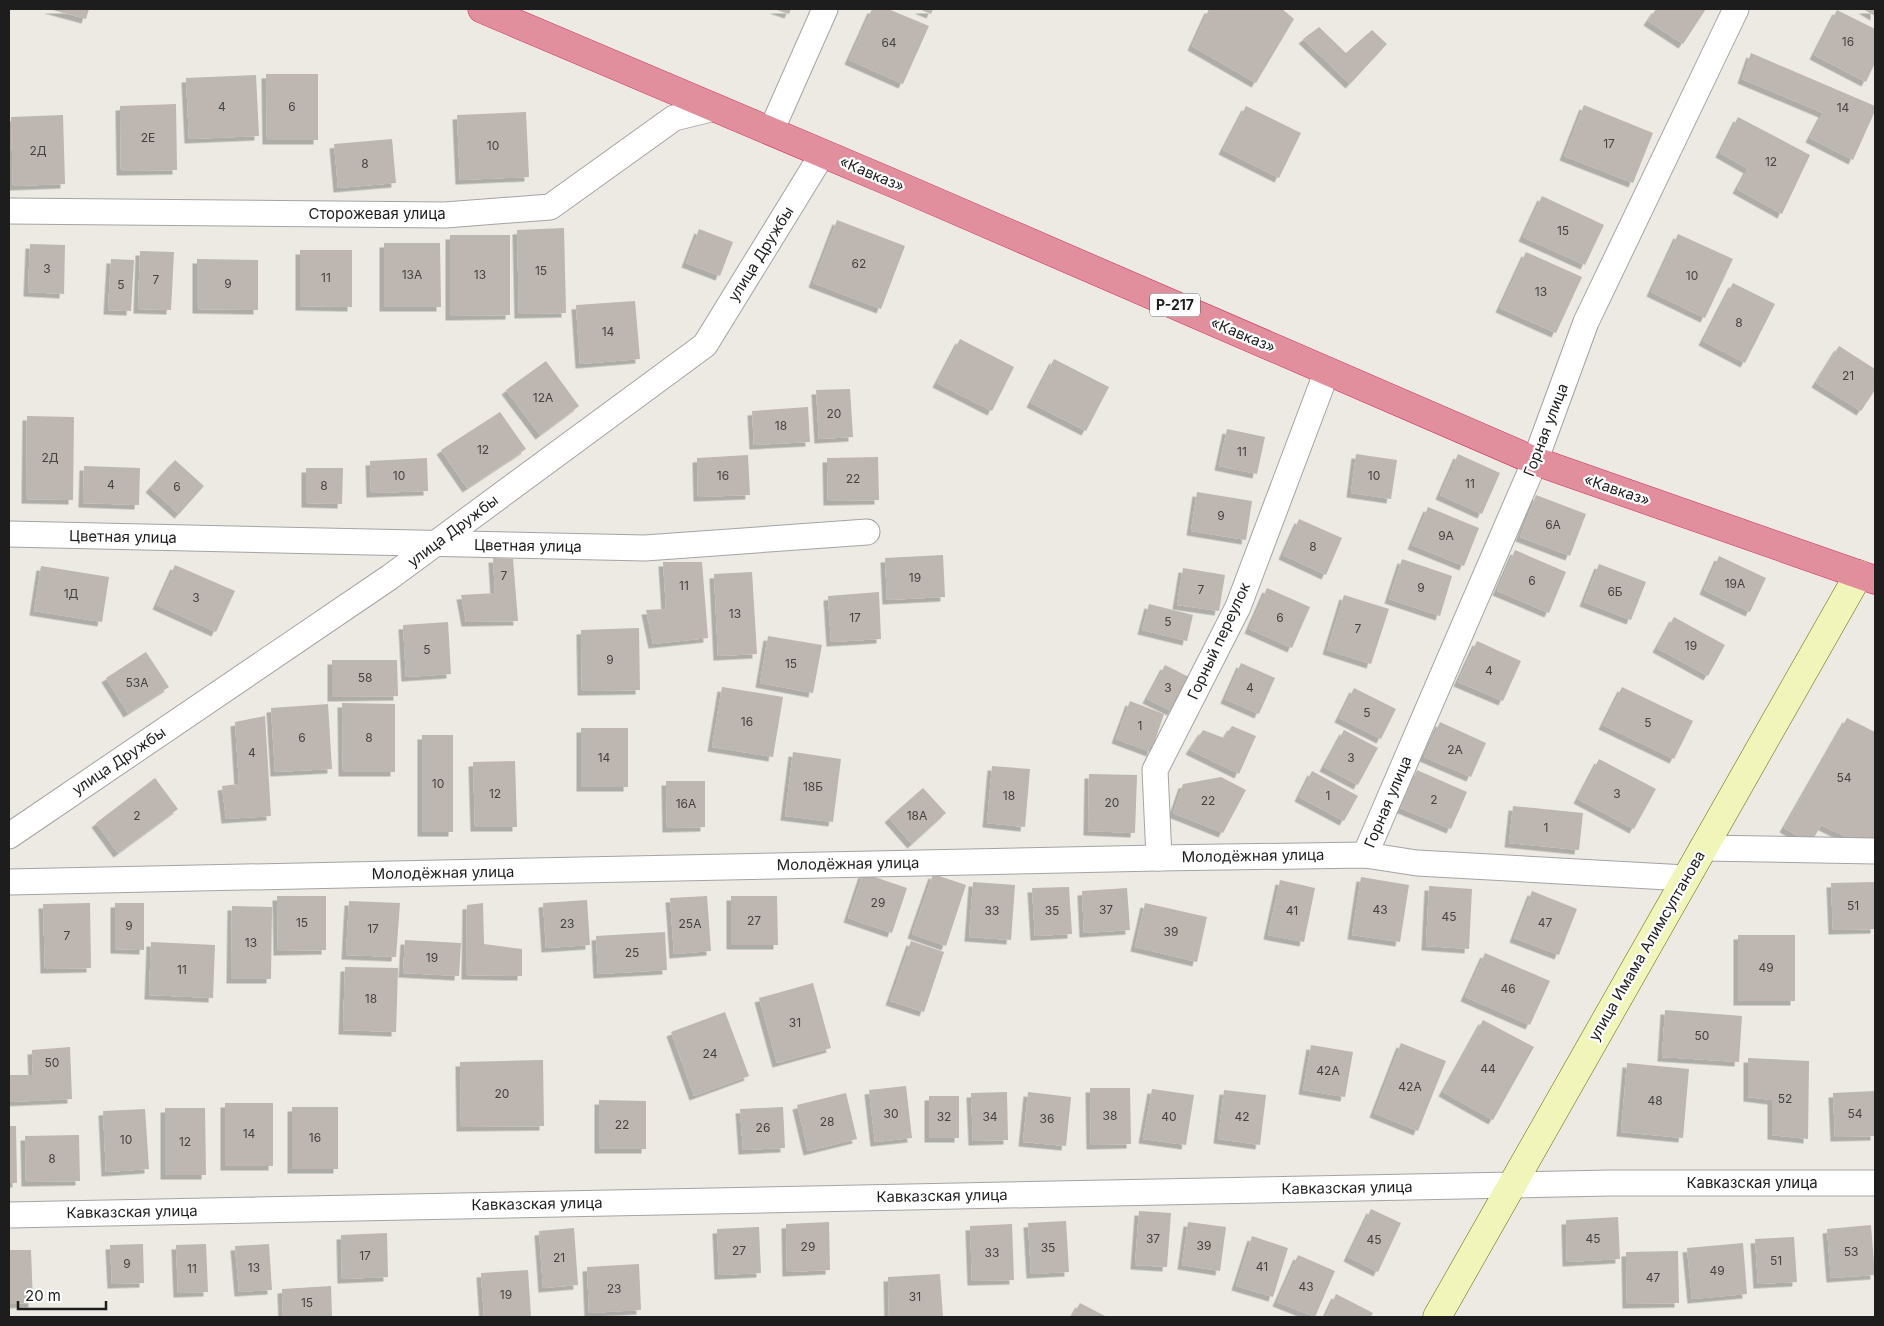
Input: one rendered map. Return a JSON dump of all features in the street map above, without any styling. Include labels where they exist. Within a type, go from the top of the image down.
[{"type":"highway","name":"«Кавказ»","points":[[482,9],[771,131],[1535,461],[1867,577]]},
{"type":"main road","name":"улица Имама Алимсултанова","points":[[1437,1317],[1702,848],[1867,577]]},
{"type":"street","points":[[771,131],[825,9]]},
{"type":"street","name":"Горная улица","points":[[1365,855],[1535,461],[1586,322],[1736,9]]},
{"type":"street","name":"Сторожевая улица","points":[[9,211],[445,215],[550,207],[674,118],[715,108]]},
{"type":"street","name":"улица Дружбы","points":[[9,836],[390,578],[705,345],[822,153]]},
{"type":"street","name":"Горный переулок","points":[[1159,858],[1156,770],[1238,607],[1327,371]]},
{"type":"street","name":"Цветная улица","points":[[9,534],[644,548],[867,532]]},
{"type":"street","points":[[1702,848],[1875,851]]},
{"type":"street","name":"Молодёжная улица","points":[[9,882],[1365,855],[1417,863],[1686,878]]},
{"type":"street","name":"Кавказская улица","points":[[9,1215],[1610,1182],[1875,1183]]},
{"type":"building","points":[[49,9],[89,9],[86,19]]},
{"type":"building","points":[[774,9],[791,9],[789,14]]},
{"type":"building","points":[[872,9],[888,9],[929,26],[903,84],[849,60]]},
{"type":"building","points":[[919,9],[933,9],[931,14]]},
{"type":"building","points":[[1209,9],[1282,9],[1294,19],[1256,83],[1192,46]]},
{"type":"building","points":[[1656,9],[1706,9],[1683,44],[1648,21]]},
{"type":"building","points":[[1863,9],[1875,9],[1875,16]]},
{"type":"building","points":[[1837,10],[1875,29],[1875,63],[1866,82],[1814,55]]},
{"type":"building","points":[[1319,27],[1346,53],[1372,30],[1387,44],[1350,84],[1303,39]]},
{"type":"building","points":[[1751,53],[1875,106],[1875,111],[1853,160],[1810,138],[1823,113],[1742,79]]},
{"type":"building","points":[[266,74],[318,74],[318,140],[267,140]]},
{"type":"building","points":[[256,75],[259,136],[189,139],[186,78]]},
{"type":"building","points":[[176,104],[177,170],[121,171],[120,106]]},
{"type":"building","points":[[1584,105],[1653,133],[1633,183],[1564,156]]},
{"type":"building","points":[[1246,106],[1301,133],[1279,178],[1223,150]]},
{"type":"building","points":[[526,112],[529,177],[460,180],[457,115]]},
{"type":"building","points":[[63,115],[65,184],[13,186],[11,117]]},
{"type":"building","points":[[1738,117],[1810,155],[1782,214],[1737,189],[1748,169],[1720,153]]},
{"type":"building","points":[[392,139],[396,183],[338,188],[334,144]]},
{"type":"building","points":[[1542,196],[1604,225],[1585,265],[1523,237]]},
{"type":"building","points":[[837,220],[905,246],[881,309],[813,283]]},
{"type":"building","points":[[564,228],[566,313],[519,314],[517,230]]},
{"type":"building","points":[[699,229],[733,242],[720,276],[686,263]]},
{"type":"building","points":[[1678,234],[1733,259],[1705,318],[1651,292]]},
{"type":"building","points":[[450,235],[510,235],[510,315],[450,316]]},
{"type":"building","points":[[384,243],[440,243],[441,307],[384,307]]},
{"type":"building","points":[[30,244],[65,245],[64,294],[28,292]]},
{"type":"building","points":[[300,250],[352,250],[352,307],[300,306]]},
{"type":"building","points":[[140,251],[174,252],[171,310],[138,309]]},
{"type":"building","points":[[1526,252],[1582,277],[1556,333],[1500,308]]},
{"type":"building","points":[[111,259],[134,260],[131,311],[108,310]]},
{"type":"building","points":[[197,259],[258,260],[258,310],[197,309]]},
{"type":"building","points":[[1733,283],[1775,304],[1745,363],[1703,341]]},
{"type":"building","points":[[635,301],[640,359],[580,364],[576,305]]},
{"type":"building","points":[[960,339],[1014,367],[992,411],[937,383]]},
{"type":"building","points":[[1839,346],[1875,369],[1875,390],[1861,411],[1816,383]]},
{"type":"building","points":[[1054,359],[1109,387],[1086,431],[1031,403]]},
{"type":"building","points":[[546,361],[579,406],[540,435],[506,390]]},
{"type":"building","points":[[850,389],[853,437],[819,439],[816,390]]},
{"type":"building","points":[[808,407],[810,442],[754,445],[752,411]]},
{"type":"building","points":[[500,412],[526,449],[467,488],[441,450]]},
{"type":"building","points":[[27,416],[74,417],[73,500],[26,499]]},
{"type":"building","points":[[1227,429],[1265,437],[1257,474],[1219,466]]},
{"type":"building","points":[[1356,454],[1397,460],[1391,499],[1351,493]]},
{"type":"building","points":[[1458,454],[1500,473],[1482,514],[1440,495]]},
{"type":"building","points":[[748,455],[750,495],[698,497],[697,458]]},
{"type":"building","points":[[878,457],[879,500],[828,501],[827,458]]},
{"type":"building","points":[[427,458],[428,491],[371,493],[370,461]]},
{"type":"building","points":[[175,460],[204,486],[179,514],[150,488]]},
{"type":"building","points":[[84,466],[140,468],[139,505],[83,503]]},
{"type":"building","points":[[306,468],[343,468],[342,504],[306,503]]},
{"type":"building","points":[[1197,492],[1252,501],[1246,540],[1191,531]]},
{"type":"building","points":[[1536,495],[1586,514],[1570,556],[1520,537]]},
{"type":"building","points":[[1428,507],[1479,528],[1464,566],[1412,545]]},
{"type":"building","points":[[1299,519],[1342,538],[1326,575],[1283,555]]},
{"type":"building","points":[[1515,550],[1566,572],[1549,613],[1497,591]]},
{"type":"building","points":[[943,555],[945,597],[887,600],[885,558]]},
{"type":"building","points":[[1719,556],[1766,578],[1750,612],[1704,590]]},
{"type":"building","points":[[493,558],[513,559],[518,621],[466,622],[461,595],[495,593]]},
{"type":"building","points":[[1402,559],[1452,576],[1440,616],[1389,599]]},
{"type":"building","points":[[663,562],[702,562],[708,638],[653,644],[646,610],[666,609]]},
{"type":"building","points":[[1599,564],[1646,582],[1631,620],[1584,602]]},
{"type":"building","points":[[175,565],[235,591],[216,632],[157,605]]},
{"type":"building","points":[[41,566],[109,577],[102,622],[34,611]]},
{"type":"building","points":[[1183,568],[1225,575],[1219,611],[1177,605]]},
{"type":"building","points":[[752,572],[757,654],[718,656],[714,574]]},
{"type":"building","points":[[1267,588],[1310,607],[1292,648],[1249,629]]},
{"type":"building","points":[[879,592],[881,639],[831,642],[828,596]]},
{"type":"building","points":[[1344,595],[1389,609],[1371,664],[1327,650]]},
{"type":"building","points":[[1149,604],[1193,615],[1187,641],[1142,630]]},
{"type":"building","points":[[1674,617],[1725,645],[1708,676],[1657,648]]},
{"type":"building","points":[[448,622],[451,674],[406,677],[403,625]]},
{"type":"building","points":[[639,628],[640,690],[582,691],[581,630]]},
{"type":"building","points":[[768,636],[822,645],[813,693],[760,683]]},
{"type":"building","points":[[1477,641],[1521,661],[1503,701],[1458,682]]},
{"type":"building","points":[[146,652],[169,687],[128,713],[106,678]]},
{"type":"building","points":[[332,660],[397,660],[398,696],[332,697]]},
{"type":"building","points":[[1241,663],[1275,678],[1259,714],[1225,699]]},
{"type":"building","points":[[1165,665],[1189,677],[1172,711],[1147,699]]},
{"type":"building","points":[[722,687],[783,697],[773,757],[712,747]]},
{"type":"building","points":[[1622,687],[1693,721],[1674,759],[1603,725]]},
{"type":"building","points":[[1354,688],[1396,709],[1381,739],[1339,718]]},
{"type":"building","points":[[1130,701],[1164,714],[1151,752],[1116,739]]},
{"type":"building","points":[[342,703],[395,704],[395,772],[343,772]]},
{"type":"building","points":[[328,704],[332,769],[275,772],[271,708]]},
{"type":"building","points":[[265,716],[271,816],[226,819],[222,786],[239,784],[235,722]]},
{"type":"building","points":[[1847,718],[1875,732],[1875,843],[1861,844],[1821,825],[1811,843],[1784,828]]},
{"type":"building","points":[[1440,722],[1486,743],[1471,777],[1424,757]]},
{"type":"building","points":[[1232,726],[1256,736],[1239,774],[1190,750],[1203,730],[1224,738]]},
{"type":"building","points":[[581,728],[628,728],[628,787],[581,787]]},
{"type":"building","points":[[1344,730],[1378,748],[1358,785],[1324,767]]},
{"type":"building","points":[[422,735],[453,735],[453,832],[422,832]]},
{"type":"building","points":[[793,752],[841,759],[833,822],[785,816]]},
{"type":"building","points":[[1599,759],[1656,789],[1634,829],[1578,799]]},
{"type":"building","points":[[515,761],[517,827],[475,827],[473,762]]},
{"type":"building","points":[[992,766],[1030,769],[1025,827],[987,823]]},
{"type":"building","points":[[1417,770],[1467,792],[1451,829],[1400,808]]},
{"type":"building","points":[[1312,771],[1358,796],[1344,821],[1299,797]]},
{"type":"building","points":[[1089,774],[1137,775],[1135,833],[1088,831]]},
{"type":"building","points":[[1221,777],[1246,790],[1223,833],[1173,813],[1183,784]]},
{"type":"building","points":[[155,778],[178,809],[118,853],[96,823]]},
{"type":"building","points":[[666,781],[705,781],[705,827],[667,828]]},
{"type":"building","points":[[923,788],[946,813],[912,844],[889,818]]},
{"type":"building","points":[[1513,806],[1583,813],[1579,850],[1509,843]]},
{"type":"building","points":[[863,873],[907,888],[892,933],[848,918]]},
{"type":"building","points":[[933,874],[966,885],[946,946],[912,934]]},
{"type":"building","points":[[1361,877],[1409,885],[1400,942],[1352,935]]},
{"type":"building","points":[[1280,880],[1315,888],[1304,942],[1268,935]]},
{"type":"building","points":[[973,882],[1015,885],[1011,940],[969,937]]},
{"type":"building","points":[[1874,882],[1875,929],[1833,930],[1831,883]]},
{"type":"building","points":[[1429,886],[1472,889],[1469,949],[1426,946]]},
{"type":"building","points":[[1069,887],[1072,934],[1035,936],[1032,888]]},
{"type":"building","points":[[1127,888],[1130,930],[1084,933],[1082,891]]},
{"type":"building","points":[[1532,891],[1577,909],[1559,955],[1514,938]]},
{"type":"building","points":[[277,896],[326,896],[326,950],[278,951]]},
{"type":"building","points":[[707,896],[711,951],[674,954],[670,898]]},
{"type":"building","points":[[731,896],[777,896],[778,945],[731,945]]},
{"type":"building","points":[[587,900],[590,945],[546,948],[543,903]]},
{"type":"building","points":[[349,901],[400,903],[396,957],[346,955]]},
{"type":"building","points":[[90,903],[91,968],[45,969],[43,904]]},
{"type":"building","points":[[115,903],[144,903],[144,950],[115,949]]},
{"type":"building","points":[[483,903],[484,944],[522,949],[522,976],[466,975],[467,905]]},
{"type":"building","points":[[1145,903],[1207,917],[1197,962],[1135,947]]},
{"type":"building","points":[[232,906],[272,907],[271,979],[231,979]]},
{"type":"building","points":[[665,932],[667,970],[598,974],[596,936]]},
{"type":"building","points":[[1738,935],[1795,935],[1795,1001],[1738,1001]]},
{"type":"building","points":[[405,940],[461,943],[459,976],[403,973]]},
{"type":"building","points":[[911,941],[944,952],[924,1012],[890,1001]]},
{"type":"building","points":[[151,942],[215,945],[213,998],[149,995]]},
{"type":"building","points":[[1485,953],[1550,981],[1530,1025],[1465,997]]},
{"type":"building","points":[[345,967],[398,968],[396,1032],[343,1030]]},
{"type":"building","points":[[813,983],[831,1048],[777,1063],[759,998]]},
{"type":"building","points":[[1665,1010],[1742,1016],[1739,1062],[1662,1057]]},
{"type":"building","points":[[725,1012],[749,1076],[694,1096],[671,1032]]},
{"type":"building","points":[[1483,1020],[1534,1047],[1493,1120],[1443,1092]]},
{"type":"building","points":[[1401,1043],[1446,1061],[1418,1131],[1374,1113]]},
{"type":"building","points":[[1311,1045],[1353,1052],[1345,1097],[1303,1090]]},
{"type":"building","points":[[70,1047],[72,1099],[9,1102],[9,1075],[33,1075],[32,1050]]},
{"type":"building","points":[[1748,1058],[1809,1061],[1808,1139],[1772,1135],[1772,1100],[1748,1097]]},
{"type":"building","points":[[543,1060],[544,1126],[461,1127],[460,1062]]},
{"type":"building","points":[[1627,1063],[1689,1069],[1683,1138],[1621,1132]]},
{"type":"building","points":[[906,1086],[912,1138],[875,1142],[869,1090]]},
{"type":"building","points":[[1090,1088],[1130,1088],[1131,1144],[1091,1145]]},
{"type":"building","points":[[1152,1089],[1194,1095],[1186,1145],[1143,1139]]},
{"type":"building","points":[[1224,1090],[1266,1095],[1260,1145],[1218,1139]]},
{"type":"building","points":[[1875,1091],[1875,1136],[1835,1137],[1833,1093]]},
{"type":"building","points":[[1007,1092],[1008,1140],[973,1141],[971,1093]]},
{"type":"building","points":[[1028,1092],[1071,1097],[1066,1146],[1023,1142]]},
{"type":"building","points":[[846,1093],[857,1139],[808,1151],[797,1105]]},
{"type":"building","points":[[929,1096],[959,1096],[959,1138],[929,1138]]},
{"type":"building","points":[[599,1100],[646,1101],[646,1149],[599,1149]]},
{"type":"building","points":[[225,1103],[273,1103],[273,1166],[225,1166]]},
{"type":"building","points":[[292,1107],[338,1107],[338,1169],[292,1169]]},
{"type":"building","points":[[783,1107],[785,1148],[743,1150],[740,1109]]},
{"type":"building","points":[[165,1108],[205,1108],[206,1175],[165,1175]]},
{"type":"building","points":[[145,1109],[149,1169],[106,1172],[103,1111]]},
{"type":"building","points":[[9,1126],[16,1126],[17,1183],[9,1183]]},
{"type":"building","points":[[79,1135],[80,1181],[26,1182],[25,1136]]},
{"type":"building","points":[[1371,1209],[1401,1223],[1378,1272],[1348,1257]]},
{"type":"building","points":[[1139,1211],[1171,1213],[1167,1267],[1135,1265]]},
{"type":"building","points":[[1618,1217],[1620,1259],[1567,1262],[1566,1220]]},
{"type":"building","points":[[1066,1221],[1069,1272],[1031,1274],[1028,1223]]},
{"type":"building","points":[[829,1222],[830,1270],[787,1272],[786,1224]]},
{"type":"building","points":[[1188,1222],[1226,1227],[1220,1271],[1182,1265]]},
{"type":"building","points":[[1012,1224],[1014,1280],[972,1281],[970,1226]]},
{"type":"building","points":[[1871,1225],[1875,1275],[1831,1278],[1827,1229]]},
{"type":"building","points":[[759,1227],[761,1273],[719,1275],[717,1229]]},
{"type":"building","points":[[574,1228],[578,1285],[543,1288],[539,1231]]},
{"type":"building","points":[[387,1233],[388,1277],[342,1279],[341,1235]]},
{"type":"building","points":[[1252,1236],[1288,1248],[1273,1297],[1236,1286]]},
{"type":"building","points":[[1794,1237],[1797,1282],[1758,1284],[1755,1239]]},
{"type":"building","points":[[1743,1243],[1747,1294],[1692,1299],[1687,1248]]},
{"type":"building","points":[[143,1244],[144,1283],[112,1284],[110,1245]]},
{"type":"building","points":[[206,1244],[208,1292],[178,1293],[176,1245]]},
{"type":"building","points":[[269,1244],[272,1290],[239,1292],[235,1246]]},
{"type":"building","points":[[9,1250],[31,1250],[33,1303],[9,1304]]},
{"type":"building","points":[[1678,1251],[1679,1303],[1627,1304],[1626,1252]]},
{"type":"building","points":[[1298,1255],[1335,1271],[1315,1317],[1277,1302]]},
{"type":"building","points":[[639,1264],[641,1310],[589,1313],[587,1267]]},
{"type":"building","points":[[528,1270],[531,1317],[484,1317],[481,1273]]},
{"type":"building","points":[[940,1274],[943,1317],[889,1317],[888,1277]]},
{"type":"building","points":[[331,1286],[332,1317],[283,1317],[282,1289]]},
{"type":"building","points":[[1336,1294],[1373,1313],[1371,1317],[1325,1317]]},
{"type":"building","points":[[1080,1303],[1107,1317],[1072,1317]]}]
